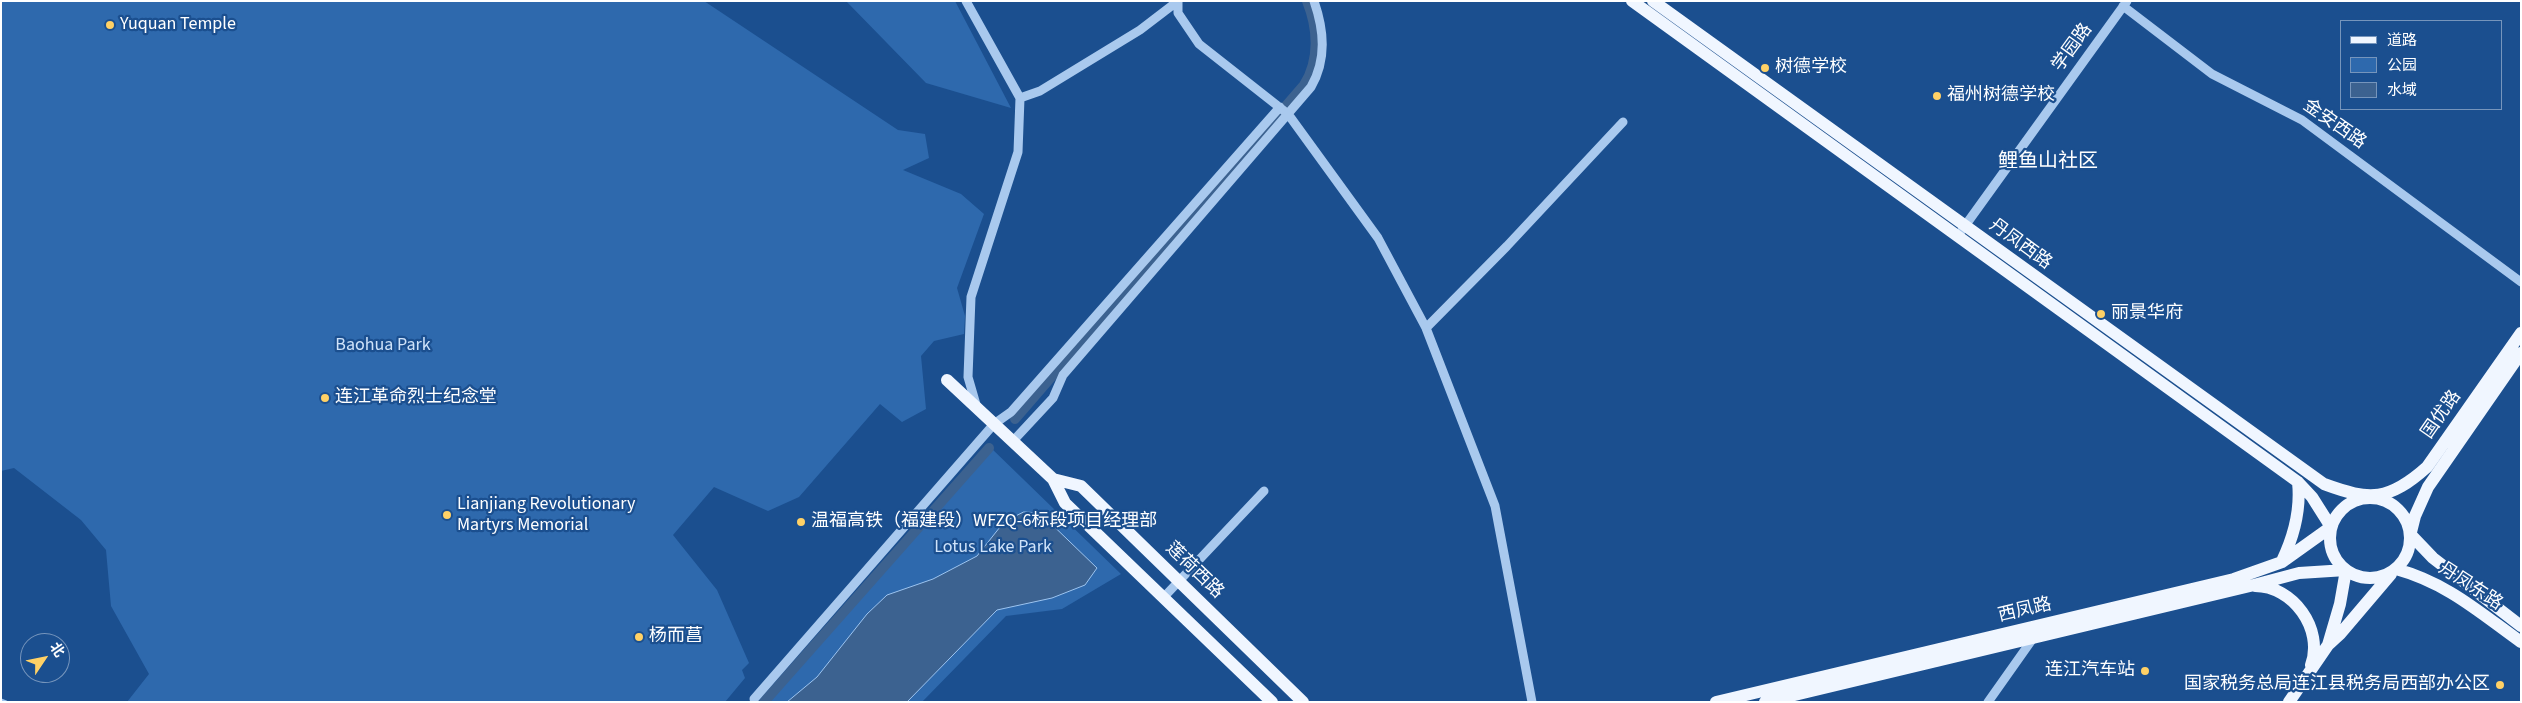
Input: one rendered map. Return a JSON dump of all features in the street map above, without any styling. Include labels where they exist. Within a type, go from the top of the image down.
[{"type":"main road","name":"丹凤西路","points":[[1632,1],[2307,474],[2324,484],[2346,492],[2375,497]]},
{"type":"main road","name":"丹凤西路","points":[[1653,1],[2298,482],[2312,496],[2331,527]]},
{"type":"main road","name":"国优路","points":[[2375,497],[2403,485],[2427,467],[2521,333]]},
{"type":"main road","name":"国优路","points":[[2411,535],[2420,502],[2432,481],[2521,353]]},
{"type":"main road","name":"莲荷西路","points":[[946,380],[1053,479],[1065,503],[1272,702]]},
{"type":"main road","name":"莲荷西路","points":[[1053,479],[1080,486],[1303,702]]},
{"type":"main road","points":[[2282,562],[2290,545],[2296,523],[2299,496],[2298,482]]},
{"type":"main road","points":[[2289,702],[2328,644],[2340,634],[2396,569],[2410,548],[2411,535],[2406,519],[2395,506],[2375,497],[2363,497],[2347,504],[2335,516],[2331,527],[2331,546],[2339,564],[2356,575],[2377,578],[2396,569]]},
{"type":"main road","name":"西凤路","points":[[1716,702],[2234,579],[2282,562],[2331,527]]},
{"type":"main road","name":"丹凤东路","points":[[2411,535],[2433,558],[2521,626]]},
{"type":"main road","name":"丹凤东路","points":[[2396,569],[2422,576],[2448,589],[2521,642]]},
{"type":"main road","points":[[2328,644],[2340,604],[2346,570]]},
{"type":"main road","name":"西凤路","points":[[1765,702],[2250,586],[2299,572],[2346,570]]},
{"type":"main road","points":[[2250,586],[2279,591],[2290,598],[2302,612],[2311,631],[2313,642],[2312,661],[2307,675]]},
{"type":"street","points":[[966,1],[1020,98],[1018,152],[971,297],[968,377],[977,408]]},
{"type":"street","points":[[1013,441],[1050,401],[1063,375],[1311,87],[1320,67],[1322,35],[1314,1]]},
{"type":"street","points":[[1020,98],[1048,86],[1140,30],[1178,2]]},
{"type":"street","points":[[1178,2],[1178,13],[1199,44],[1288,114],[1378,238],[1426,328],[1495,506],[1532,702]]},
{"type":"street","name":"学园路","points":[[1961,231],[2125,4]]},
{"type":"street","name":"金安西路","points":[[2125,4],[2217,77],[2302,120],[2521,282]]},
{"type":"street","points":[[754,700],[994,424],[1010,412],[1280,107]]},
{"type":"street","points":[[1426,328],[1508,246],[1623,122]]},
{"type":"street","points":[[1163,598],[1264,491]]},
{"type":"street","points":[[1988,702],[2034,637]]},
{"type":"green space","name":"Baohua Park","points":[[1,1],[704,1],[898,130],[925,134],[929,158],[903,170],[961,194],[984,214],[957,288],[965,316],[964,334],[934,341],[921,356],[926,409],[902,422],[880,404],[799,497],[768,511],[714,487],[673,535],[717,590],[749,663],[742,670],[745,678],[725,702],[127,702],[149,674],[111,606],[106,550],[81,520],[14,468],[1,471]]},
{"type":"green space","points":[[846,1],[955,1],[1011,108],[926,83]]},
{"type":"green space","name":"Lotus Lake Park","points":[[990,447],[1121,574],[1062,609],[1006,616],[922,702],[761,702]]},
{"type":"water","points":[[1024,512],[1040,513],[1097,568],[1085,585],[1052,598],[997,610],[907,702],[787,702],[817,677],[867,614],[887,595],[933,579],[977,556],[1004,522]]},
{"type":"waterway","points":[[1015,419],[1304,85],[1313,65],[1316,44],[1311,11],[1307,1]]},
{"type":"waterway","points":[[764,702],[989,448]]},
{"type":"waterway","points":[[1,700],[6,702]]},
{"type":"place","name":"Yuquan Temple","points":[[110,25]]},
{"type":"place","name":"树德学校","points":[[1765,68]]},
{"type":"place","name":"福州树德学校","points":[[1937,96]]},
{"type":"place","name":"丽景华府","points":[[2101,314]]},
{"type":"place","name":"连江革命烈士纪念堂","points":[[325,398]]},
{"type":"place","name":"Lianjiang Revolutionary Martyrs Memorial","points":[[447,515]]},
{"type":"place","name":"温福高铁（福建段）WFZQ-6标段项目经理部","points":[[801,522]]},
{"type":"place","name":"杨而菖","points":[[639,637]]},
{"type":"place","name":"连江汽车站","points":[[2145,671]]},
{"type":"place","name":"国家税务总局连江县税务局西部办公区","points":[[2500,685]]},
{"type":"district","name":"鲤鱼山社区","points":[[2048,163]]}]
